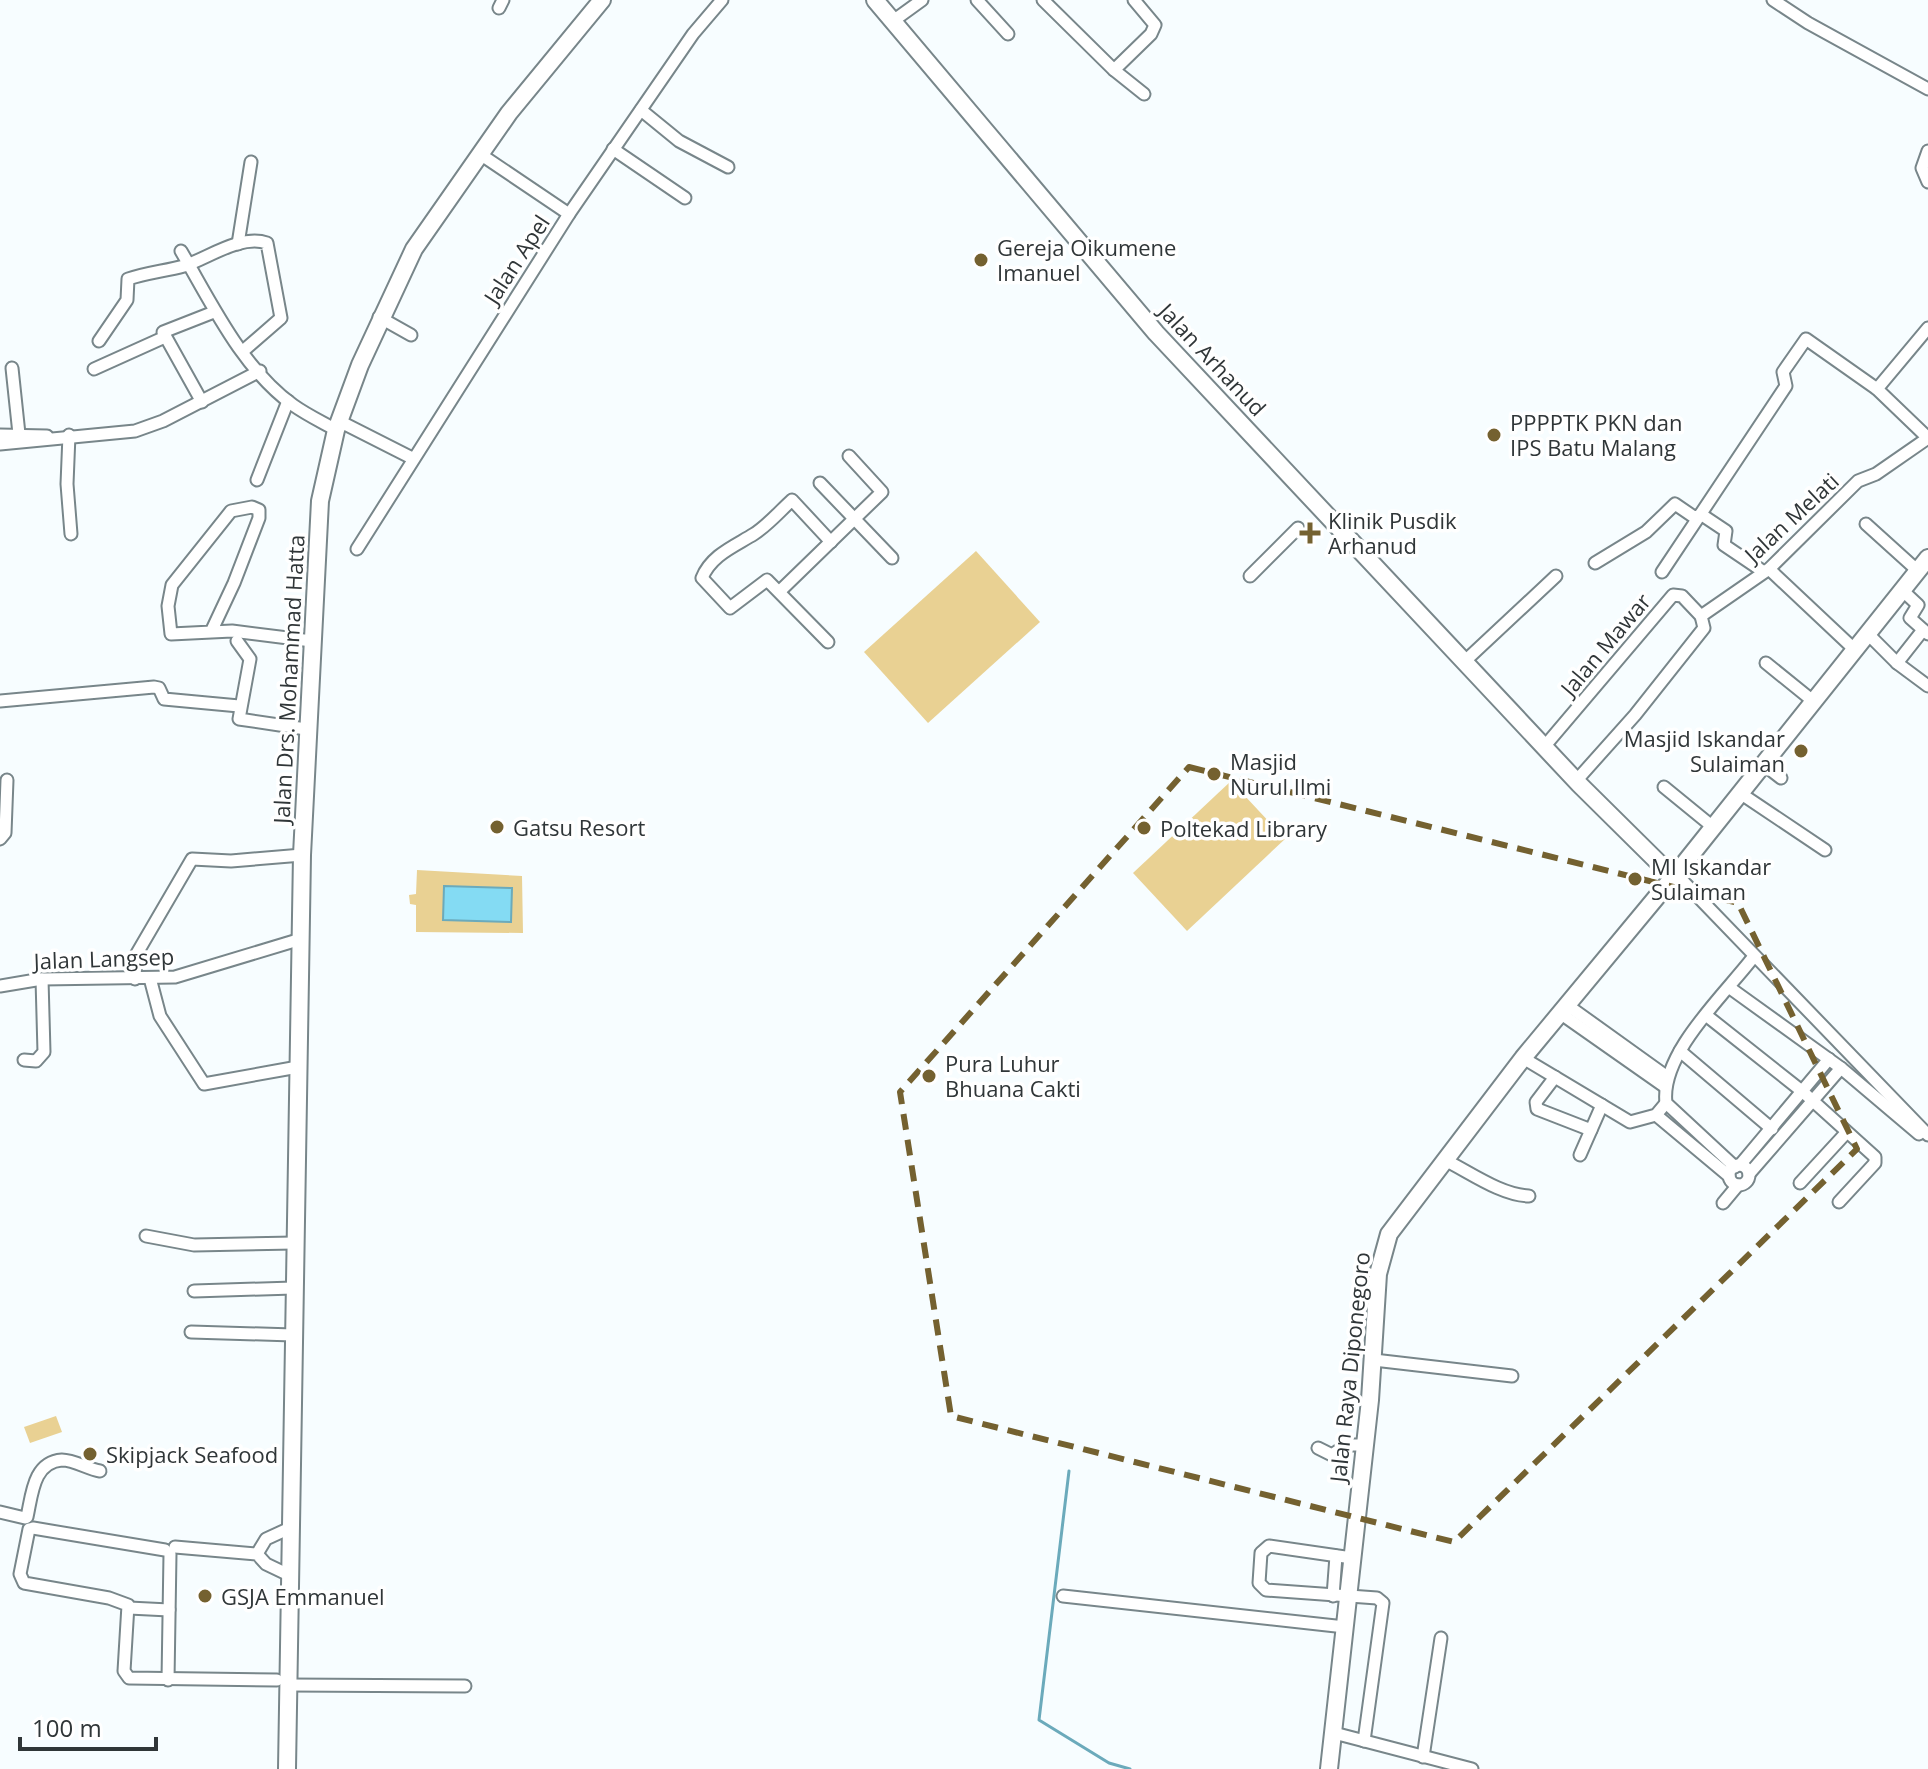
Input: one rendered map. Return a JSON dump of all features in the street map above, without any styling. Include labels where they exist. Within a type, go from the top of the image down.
[{"type":"street","name":"Jalan Drs. Mohammad Hatta","points":[[287,1769],[282,1682],[289,1575],[302,855],[306,729],[320,501],[338,425],[379,317],[425,232],[480,154],[602,0]]},
{"type":"street","name":"Jalan Apel","points":[[357,549],[569,214],[693,34],[722,0]]},
{"type":"street","name":"Jalan Arhanud","points":[[875,0],[1156,333],[1576,781],[1674,876]]},
{"type":"street","points":[[893,21],[922,0]]},
{"type":"street","points":[[977,0],[1008,34]]},
{"type":"street","points":[[1043,0],[1114,70],[1144,94]]},
{"type":"street","points":[[1114,70],[1151,34],[1155,25],[1134,0]]},
{"type":"street","points":[[1773,0],[1808,23],[1928,89]]},
{"type":"street","points":[[641,110],[679,141],[728,167]]},
{"type":"street","points":[[613,149],[685,198]]},
{"type":"street","points":[[1928,151],[1922,168],[1928,182]]},
{"type":"street","points":[[480,154],[569,214]]},
{"type":"street","points":[[238,244],[251,162]]},
{"type":"street","points":[[99,341],[127,300],[128,279],[189,264],[238,244],[267,243],[281,312],[277,324],[243,351]]},
{"type":"street","points":[[181,251],[214,312],[243,351],[291,403],[412,458]]},
{"type":"street","points":[[202,402],[165,337],[165,329],[214,312]]},
{"type":"street","points":[[379,317],[411,335]]},
{"type":"street","points":[[1877,389],[1924,343],[1928,328]]},
{"type":"street","points":[[94,369],[165,337]]},
{"type":"street","points":[[1662,572],[1702,515],[1750,435],[1786,386],[1783,372],[1806,339],[1877,389],[1928,438]]},
{"type":"street","points":[[12,368],[19,434]]},
{"type":"street","points":[[0,444],[135,431],[202,402],[260,371]]},
{"type":"street","points":[[257,480],[291,403]]},
{"type":"street","points":[[0,435],[51,438]]},
{"type":"street","points":[[69,435],[67,484],[71,534]]},
{"type":"street","name":"Jalan Melati","points":[[1701,616],[1767,570],[1858,481],[1876,474],[1928,438]]},
{"type":"street","points":[[780,591],[882,492],[849,456]]},
{"type":"street","points":[[820,483],[892,558]]},
{"type":"street","points":[[828,642],[767,580],[730,608],[703,581],[703,575],[732,545],[752,535],[792,500],[831,542]]},
{"type":"street","points":[[1595,563],[1646,532],[1675,504],[1694,517],[1702,515],[1727,532],[1724,545],[1767,570],[1854,649]]},
{"type":"street","points":[[215,632],[259,518],[257,508],[231,511],[170,588],[171,634],[176,637],[215,632],[312,641]]},
{"type":"street","points":[[1866,524],[1923,565]]},
{"type":"street","points":[[1250,576],[1298,528]]},
{"type":"street","name":"Jalan Raya Diponegoro","points":[[1329,1769],[1345,1627],[1341,1597],[1344,1557],[1364,1445],[1374,1360],[1377,1288],[1385,1241],[1523,1058],[1674,876],[1923,565]]},
{"type":"street","points":[[1464,662],[1556,576]]},
{"type":"street","points":[[1897,663],[1926,632],[1909,617],[1918,605],[1902,590]]},
{"type":"street","name":"Jalan Mawar","points":[[1544,747],[1673,595],[1682,596],[1701,616]]},
{"type":"street","points":[[1576,781],[1696,639],[1705,624],[1701,616]]},
{"type":"street","points":[[1867,633],[1897,663],[1928,686]]},
{"type":"street","points":[[234,636],[250,659],[239,719],[306,729]]},
{"type":"street","points":[[1766,663],[1813,701]]},
{"type":"street","points":[[0,701],[154,687],[159,688],[164,699],[239,706]]},
{"type":"street","points":[[1763,764],[1781,778]]},
{"type":"street","points":[[0,839],[5,833],[7,780]]},
{"type":"street","points":[[1664,787],[1713,827]]},
{"type":"street","points":[[1740,793],[1825,850]]},
{"type":"street","points":[[135,979],[136,955],[192,859],[231,861],[302,855]]},
{"type":"street","points":[[1674,876],[1927,1138]]},
{"type":"street","name":"Jalan Langsep","points":[[0,986],[42,979],[135,979],[192,974],[301,939]]},
{"type":"street","points":[[1523,1058],[1630,1122],[1656,1115],[1666,1103],[1665,1081],[1680,1051],[1751,960]]},
{"type":"street","points":[[150,978],[160,1016],[204,1084],[298,1067]]},
{"type":"street","points":[[24,1060],[36,1061],[44,1052],[42,979]]},
{"type":"street","points":[[1730,988],[1841,1068],[1927,1138]]},
{"type":"street","points":[[1563,1009],[1665,1081]]},
{"type":"street","points":[[1707,1016],[1807,1096],[1876,1160],[1839,1202]]},
{"type":"street","points":[[1680,1051],[1772,1129]]},
{"type":"street","points":[[1738,1174],[1807,1096],[1829,1059]]},
{"type":"street","points":[[1723,1203],[1738,1174],[1772,1129],[1841,1068]]},
{"type":"street","points":[[1555,1077],[1536,1102],[1537,1109],[1591,1130]]},
{"type":"street","points":[[1666,1103],[1738,1174]]},
{"type":"street","points":[[1580,1155],[1602,1105]]},
{"type":"street","points":[[1656,1115],[1738,1174]]},
{"type":"street","points":[[1800,1183],[1846,1133]]},
{"type":"street","points":[[1445,1160],[1507,1193],[1529,1196]]},
{"type":"street","points":[[146,1236],[194,1245],[294,1243]]},
{"type":"street","points":[[194,1291],[293,1288]]},
{"type":"street","points":[[191,1332],[293,1335]]},
{"type":"street","points":[[1374,1360],[1512,1376]]},
{"type":"street","points":[[1318,1448],[1332,1455],[1346,1445],[1364,1445]]},
{"type":"street","points":[[100,1471],[61,1460],[41,1469],[20,1574],[24,1583],[121,1600],[129,1608],[169,1610]]},
{"type":"street","points":[[4,1512],[30,1522],[169,1549],[257,1554],[266,1564],[289,1575]]},
{"type":"street","points":[[257,1554],[266,1539],[290,1528]]},
{"type":"street","points":[[1344,1557],[1269,1546],[1261,1553],[1259,1583],[1266,1590],[1377,1598],[1383,1603],[1364,1741]]},
{"type":"street","points":[[168,1680],[169,1549]]},
{"type":"street","points":[[1063,1596],[1345,1627]]},
{"type":"street","points":[[129,1608],[125,1674],[131,1680],[465,1686]]},
{"type":"street","points":[[1423,1757],[1441,1638]]},
{"type":"street","points":[[1334,1733],[1472,1769]]},
{"type":"highlighted area","points":[[1189,767],[1738,903],[1857,1149],[1454,1542],[951,1416],[900,1092]]},
{"type":"shaded area","points":[[976,551],[1040,622],[928,723],[864,652]]},
{"type":"shaded area","points":[[1231,781],[1285,839],[1187,931],[1133,873]]},
{"type":"shaded area","points":[[417,870],[522,876],[523,933],[416,932],[416,905],[410,904],[409,895],[416,894]]},
{"type":"shaded area","points":[[56,1416],[62,1432],[30,1443],[24,1427]]},
{"type":"water","points":[[444,886],[512,888],[511,922],[443,920]]},
{"type":"waterway","points":[[1069,1471],[1039,1720],[1109,1763],[1130,1769]]},
{"type":"place","name":"Gereja Oikumene Imanuel","points":[[981,260]]},
{"type":"place","name":"PPPPTK PKN dan IPS Batu Malang","points":[[1494,435]]},
{"type":"place","name":"Klinik Pusdik Arhanud","points":[[1310,533]]},
{"type":"place","name":"Masjid Iskandar Sulaiman","points":[[1801,751]]},
{"type":"place","name":"Masjid Nurul Ilmi","points":[[1214,774]]},
{"type":"place","name":"Gatsu Resort","points":[[497,827]]},
{"type":"place","name":"Poltekad Library","points":[[1144,828]]},
{"type":"place","name":"MI Iskandar Sulaiman","points":[[1635,879]]},
{"type":"place","name":"Pura Luhur Bhuana Cakti","points":[[929,1076]]},
{"type":"place","name":"Skipjack Seafood","points":[[90,1454]]},
{"type":"place","name":"GSJA Emmanuel","points":[[205,1596]]}]
